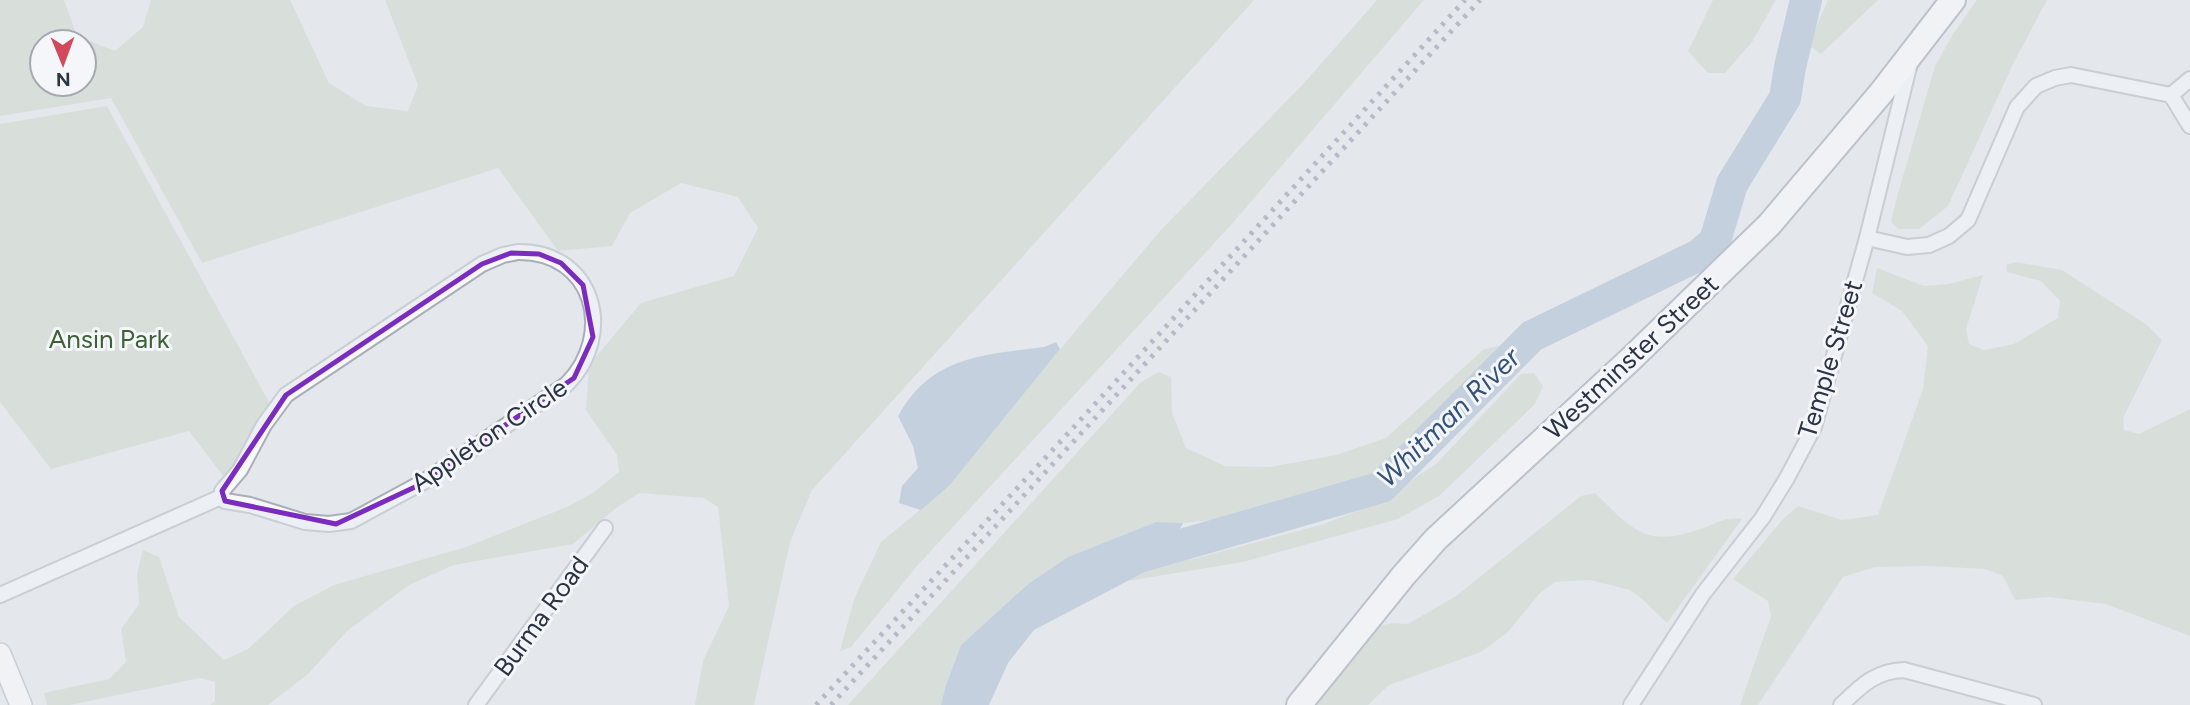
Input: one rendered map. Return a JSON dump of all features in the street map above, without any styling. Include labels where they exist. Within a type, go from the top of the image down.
[{"type":"highway","name":"Westminster Street","points":[[1299,705],[1436,539],[1749,247],[1848,133],[1953,0]]},
{"type":"main road","points":[[0,654],[21,705]]},
{"type":"street","name":"Temple Street","points":[[1631,705],[1703,594],[1763,517],[1814,427],[1867,238],[1913,52]]},
{"type":"street","points":[[1867,238],[1907,247],[1929,244],[1949,236],[1968,220],[2017,107],[2036,86],[2055,78],[2070,75],[2171,95],[2190,127]]},
{"type":"street","points":[[2171,95],[2190,79]]},
{"type":"street","name":"Appleton Circle","points":[[511,253],[539,254],[561,262],[576,274],[583,285],[592,306],[593,337],[585,363],[574,377],[559,391],[415,487],[358,519],[336,524],[305,522],[221,498],[222,491],[240,470],[264,425],[286,396],[482,264],[511,253]]},
{"type":"street","points":[[0,595],[221,498]]},
{"type":"street","name":"Burma Road","points":[[476,705],[605,528]]},
{"type":"street","points":[[1842,705],[1871,678],[1886,672],[1904,670],[2034,705]]},
{"type":"highlighted area","points":[[511,253],[539,254],[561,263],[583,285],[593,337],[574,378],[415,487],[336,524],[225,501],[222,491],[286,395],[482,264]]},
{"type":"green space","points":[[0,0],[64,0],[74,28],[28,28],[28,98],[98,98],[98,44],[115,51],[143,27],[151,0],[290,0],[329,83],[366,106],[408,111],[418,85],[385,0],[1254,0],[812,490],[790,542],[754,705],[695,705],[703,661],[729,606],[718,507],[704,498],[639,493],[573,544],[454,565],[409,585],[347,631],[308,674],[268,705],[210,705],[215,701],[215,682],[200,678],[70,705],[47,705],[44,693],[109,679],[126,662],[121,629],[139,604],[137,574],[143,550],[159,557],[179,617],[224,660],[248,649],[294,606],[334,585],[466,547],[567,507],[594,492],[619,472],[617,455],[586,410],[589,365],[641,303],[734,276],[758,228],[738,197],[681,183],[630,213],[612,246],[558,251],[498,168],[202,263],[111,98],[0,116]]},
{"type":"green space","points":[[1377,0],[1424,0],[1231,225],[917,566],[851,647],[840,651],[854,599],[881,542],[949,486],[1001,419],[1160,231],[1304,83]]},
{"type":"green space","points":[[1713,0],[1776,0],[1752,42],[1725,73],[1708,73],[1688,51]]},
{"type":"green space","points":[[1828,0],[1878,0],[1821,54],[1808,45]]},
{"type":"green space","points":[[1977,0],[2047,0],[2013,64],[1948,206],[1919,229],[1898,229],[1891,222],[1895,204],[1935,66]]},
{"type":"green space","name":"Ansin Park","points":[[107,106],[270,404],[256,422],[237,460],[224,477],[189,431],[51,469],[0,402],[0,124]]},
{"type":"green space","points":[[2016,262],[2062,270],[2147,325],[2162,340],[2123,418],[2124,430],[2139,434],[2190,409],[2190,636],[2106,604],[2048,597],[2015,600],[2003,576],[1985,569],[1875,567],[1843,577],[1758,705],[1740,705],[1771,616],[1768,601],[1733,579],[1782,520],[1798,506],[1842,520],[1878,515],[1923,389],[1928,346],[1902,311],[1872,293],[1877,268],[1924,286],[1948,284],[1983,275],[1966,329],[1969,344],[1984,350],[2014,344],[2058,318],[2060,301],[2041,281],[2007,272],[2006,265]]},
{"type":"green space","points":[[1498,346],[1499,358],[1467,387],[1381,478],[1224,519],[1183,523],[1156,522],[1068,557],[1028,584],[961,645],[941,705],[848,705],[1141,382],[1159,372],[1171,377],[1172,413],[1186,448],[1225,466],[1270,467],[1336,455],[1386,438],[1484,349]]},
{"type":"green space","points":[[1534,373],[1543,386],[1535,404],[1439,496],[1398,519],[1243,562],[1128,581],[1160,564],[1193,559],[1324,524],[1375,504],[1436,464],[1521,374]]},
{"type":"green space","points":[[1595,493],[1632,527],[1655,536],[1686,533],[1724,520],[1742,519],[1667,623],[1630,590],[1590,580],[1555,582],[1540,593],[1508,632],[1481,652],[1389,685],[1368,705],[1312,705],[1380,626],[1392,623],[1408,624],[1456,596],[1581,496]]},
{"type":"water","points":[[1056,342],[1060,349],[949,486],[921,510],[899,503],[902,486],[918,468],[913,446],[898,416],[911,396],[926,381],[960,362],[1044,347]]},
{"type":"water","points":[[1156,522],[1183,523],[1160,564],[1034,630],[1008,663],[989,705],[941,705],[961,645],[1028,584],[1068,557]]},
{"type":"waterway","name":"Whitman River","points":[[1129,560],[1382,487],[1532,336],[1699,255],[1715,241],[1732,184],[1785,98],[1806,0]]},
{"type":"railway","points":[[816,705],[1465,0]]},
{"type":"railway","points":[[831,705],[1480,0]]}]
